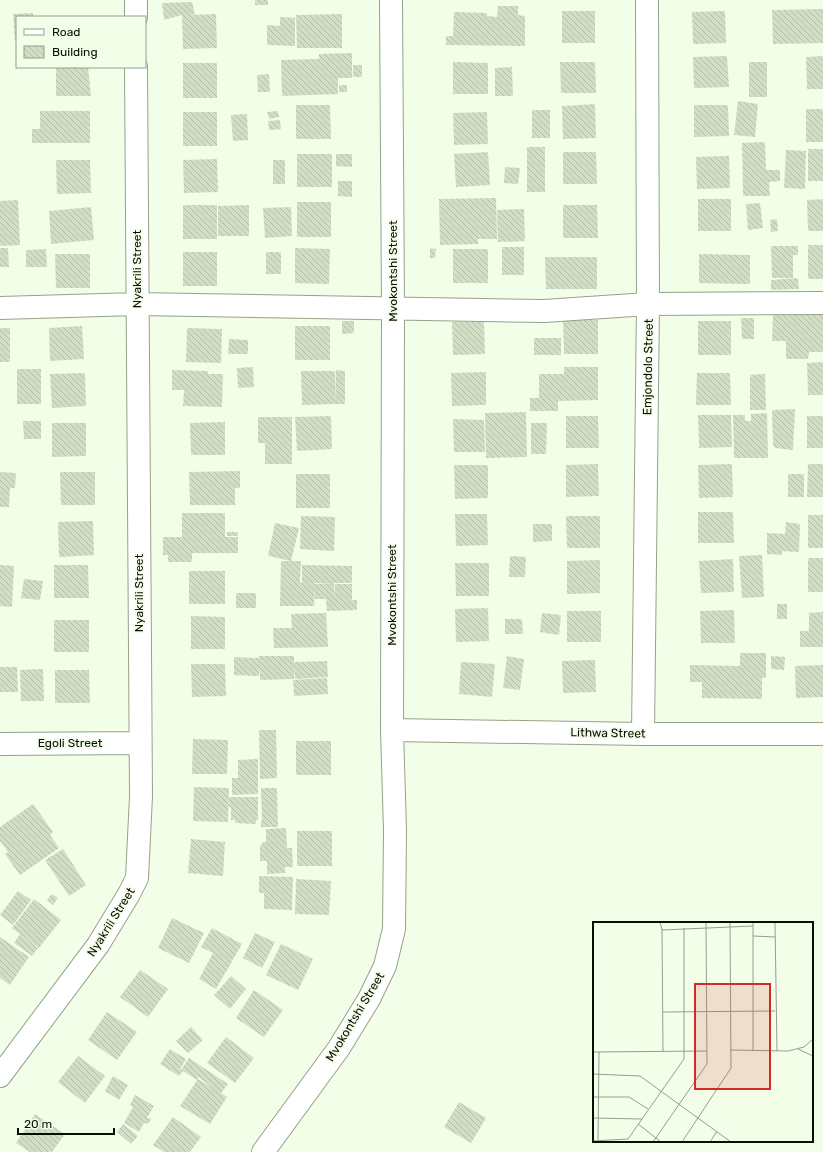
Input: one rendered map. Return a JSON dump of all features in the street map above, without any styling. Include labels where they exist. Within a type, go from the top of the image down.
[{"type":"street","points":[[136,0],[136,16]]},
{"type":"street","name":"Mvokontshi Street","points":[[263,1152],[339,1048],[368,999],[385,966],[394,929],[395,830],[392,730],[393,309],[391,0]]},
{"type":"street","name":"Emjondolo Street","points":[[643,734],[648,304],[647,0]]},
{"type":"street","name":"Nyakrili Street","points":[[0,1076],[98,945],[137,878],[141,796],[136,68]]},
{"type":"street","points":[[0,308],[137,304],[544,311],[648,304],[823,303]]},
{"type":"street","name":"Lithwa Street","points":[[392,730],[643,734],[823,734]]},
{"type":"street","name":"Egoli Street","points":[[0,744],[140,743]]},
{"type":"building","points":[[255,0],[268,0],[268,5],[255,5]]},
{"type":"building","points":[[192,2],[195,14],[190,15],[216,14],[217,48],[183,49],[182,15],[164,20],[162,3]]},
{"type":"building","points":[[498,6],[518,6],[518,15],[525,16],[525,46],[446,45],[446,36],[453,36],[454,12],[487,13],[487,16],[497,17]]},
{"type":"building","points":[[823,9],[823,43],[773,44],[772,10]]},
{"type":"building","points":[[562,11],[595,11],[595,43],[562,43]]},
{"type":"building","points":[[725,11],[726,43],[693,44],[692,12]]},
{"type":"building","points":[[33,13],[33,16],[16,16],[16,41],[15,41],[13,14]]},
{"type":"building","points":[[342,14],[342,48],[297,48],[296,15]]},
{"type":"building","points":[[280,17],[295,18],[295,46],[267,45],[267,25],[280,26]]},
{"type":"building","points":[[352,53],[352,78],[338,78],[338,94],[282,96],[281,60],[319,59],[319,54]]},
{"type":"building","points":[[727,56],[729,87],[694,88],[693,57]]},
{"type":"building","points":[[823,56],[823,89],[807,89],[806,57]]},
{"type":"building","points":[[453,62],[488,63],[488,94],[453,94]]},
{"type":"building","points":[[560,62],[595,62],[596,93],[561,93]]},
{"type":"building","points":[[749,62],[767,62],[767,97],[749,97]]},
{"type":"building","points":[[183,63],[217,63],[217,98],[183,98]]},
{"type":"building","points":[[353,65],[362,65],[362,77],[353,77]]},
{"type":"building","points":[[512,67],[513,96],[495,96],[495,68]]},
{"type":"building","points":[[56,68],[88,68],[91,96],[56,96]]},
{"type":"building","points":[[269,74],[270,92],[258,92],[257,75]]},
{"type":"building","points":[[339,85],[347,85],[347,92],[339,92]]},
{"type":"building","points":[[738,101],[758,104],[755,137],[734,135]]},
{"type":"building","points":[[595,104],[596,138],[563,139],[562,106]]},
{"type":"building","points":[[296,105],[330,105],[331,139],[296,139]]},
{"type":"building","points":[[694,105],[728,105],[729,136],[694,137]]},
{"type":"building","points":[[806,109],[823,109],[823,142],[806,142]]},
{"type":"building","points":[[532,110],[550,110],[550,138],[532,138]]},
{"type":"building","points":[[40,111],[90,111],[90,143],[32,143],[32,129],[40,129]]},
{"type":"building","points":[[278,111],[279,117],[269,119],[267,112]]},
{"type":"building","points":[[183,112],[217,112],[217,146],[183,146]]},
{"type":"building","points":[[487,112],[488,144],[454,145],[453,113]]},
{"type":"building","points":[[247,114],[248,140],[233,141],[231,115]]},
{"type":"building","points":[[280,120],[281,129],[269,130],[268,121]]},
{"type":"building","points":[[765,142],[766,170],[780,170],[780,181],[769,182],[770,196],[743,196],[742,143]]},
{"type":"building","points":[[527,147],[545,147],[545,192],[527,192]]},
{"type":"building","points":[[808,149],[823,149],[823,181],[808,181]]},
{"type":"building","points":[[786,150],[806,151],[805,189],[784,188]]},
{"type":"building","points":[[488,152],[490,185],[456,187],[454,154]]},
{"type":"building","points":[[563,152],[596,152],[597,184],[563,184]]},
{"type":"building","points":[[297,154],[332,154],[332,187],[297,187]]},
{"type":"building","points":[[336,154],[352,154],[352,167],[336,166]]},
{"type":"building","points":[[729,156],[730,188],[697,189],[696,157]]},
{"type":"building","points":[[217,159],[218,192],[184,193],[183,160]]},
{"type":"building","points":[[56,160],[90,160],[91,193],[57,194]]},
{"type":"building","points":[[273,160],[285,160],[285,184],[273,184]]},
{"type":"building","points":[[505,167],[520,168],[518,184],[504,183]]},
{"type":"building","points":[[338,181],[352,181],[352,197],[338,196]]},
{"type":"building","points":[[496,198],[497,239],[478,239],[478,244],[440,245],[439,199]]},
{"type":"building","points":[[698,199],[731,199],[731,231],[698,231]]},
{"type":"building","points":[[823,199],[823,231],[808,231],[807,200]]},
{"type":"building","points":[[18,200],[20,245],[0,246],[0,201]]},
{"type":"building","points":[[297,202],[331,202],[331,237],[297,237]]},
{"type":"building","points":[[760,203],[763,228],[748,230],[746,204]]},
{"type":"building","points":[[183,205],[217,205],[217,239],[183,239]]},
{"type":"building","points":[[249,205],[249,236],[218,236],[218,206]]},
{"type":"building","points":[[563,205],[597,205],[598,238],[563,238]]},
{"type":"building","points":[[91,207],[94,240],[51,244],[49,211]]},
{"type":"building","points":[[291,207],[292,236],[265,238],[263,208]]},
{"type":"building","points":[[524,209],[525,241],[498,242],[497,210]]},
{"type":"building","points":[[777,219],[778,231],[771,232],[770,220]]},
{"type":"building","points":[[808,245],[823,245],[823,279],[808,279]]},
{"type":"building","points":[[771,246],[798,246],[798,255],[793,255],[793,278],[772,278]]},
{"type":"building","points":[[502,247],[524,247],[524,275],[502,275]]},
{"type":"building","points":[[0,248],[8,248],[9,267],[0,267]]},
{"type":"building","points":[[295,248],[330,249],[329,284],[295,283]]},
{"type":"building","points":[[430,248],[436,249],[435,258],[430,258]]},
{"type":"building","points":[[46,249],[47,267],[26,267],[26,250]]},
{"type":"building","points":[[453,249],[488,249],[488,283],[453,283]]},
{"type":"building","points":[[183,252],[217,252],[217,286],[183,286]]},
{"type":"building","points":[[266,252],[281,252],[281,274],[266,274]]},
{"type":"building","points":[[55,254],[90,254],[90,288],[56,288]]},
{"type":"building","points":[[699,254],[750,255],[750,284],[699,283]]},
{"type":"building","points":[[545,257],[597,257],[597,289],[546,289]]},
{"type":"building","points":[[798,278],[799,289],[771,290],[771,280]]},
{"type":"building","points":[[773,313],[823,314],[823,352],[809,352],[808,359],[786,359],[786,341],[772,341]]},
{"type":"building","points":[[741,318],[754,318],[754,339],[742,339]]},
{"type":"building","points":[[563,320],[598,320],[598,354],[564,354]]},
{"type":"building","points":[[342,321],[354,321],[354,333],[342,334]]},
{"type":"building","points":[[698,321],[731,321],[731,355],[698,355]]},
{"type":"building","points":[[452,322],[484,322],[485,354],[453,355]]},
{"type":"building","points":[[82,326],[84,359],[50,361],[49,328]]},
{"type":"building","points":[[295,326],[330,326],[330,360],[295,360]]},
{"type":"building","points":[[0,328],[10,328],[10,362],[0,362]]},
{"type":"building","points":[[187,328],[222,329],[221,363],[186,362]]},
{"type":"building","points":[[534,338],[561,338],[561,355],[534,355]]},
{"type":"building","points":[[229,339],[248,340],[248,354],[228,354]]},
{"type":"building","points":[[823,362],[823,395],[808,395],[807,363]]},
{"type":"building","points":[[253,367],[254,387],[238,388],[237,368]]},
{"type":"building","points":[[564,367],[598,367],[598,400],[558,401],[558,411],[530,411],[530,398],[539,398],[539,374],[564,374]]},
{"type":"building","points":[[17,369],[41,369],[41,404],[17,404]]},
{"type":"building","points":[[172,370],[208,371],[208,374],[223,374],[222,407],[183,406],[184,390],[172,390]]},
{"type":"building","points":[[336,370],[345,371],[345,404],[336,404]]},
{"type":"building","points":[[301,371],[335,371],[336,404],[302,405]]},
{"type":"building","points":[[486,372],[486,405],[452,406],[451,373]]},
{"type":"building","points":[[85,373],[86,406],[52,408],[50,374]]},
{"type":"building","points":[[697,373],[730,373],[731,405],[696,405]]},
{"type":"building","points":[[765,374],[766,410],[750,410],[750,375]]},
{"type":"building","points":[[795,409],[793,450],[775,448],[773,444],[772,410]]},
{"type":"building","points":[[526,412],[527,457],[486,458],[485,413]]},
{"type":"building","points":[[767,413],[768,458],[734,458],[733,415],[745,415],[745,421],[751,421],[751,414]]},
{"type":"building","points":[[698,415],[731,415],[732,447],[699,448]]},
{"type":"building","points":[[331,416],[332,449],[297,451],[295,417]]},
{"type":"building","points":[[566,416],[598,416],[599,448],[566,448]]},
{"type":"building","points":[[807,416],[823,416],[823,448],[807,448]]},
{"type":"building","points":[[258,417],[292,417],[292,464],[265,464],[265,443],[258,443]]},
{"type":"building","points":[[453,419],[484,420],[485,452],[454,452]]},
{"type":"building","points":[[23,421],[41,421],[41,439],[24,439]]},
{"type":"building","points":[[225,422],[225,455],[191,455],[190,423]]},
{"type":"building","points":[[52,423],[86,423],[86,456],[52,457]]},
{"type":"building","points":[[531,423],[547,423],[546,454],[531,454]]},
{"type":"building","points":[[598,464],[599,496],[566,497],[566,465]]},
{"type":"building","points":[[732,464],[733,497],[699,498],[698,465]]},
{"type":"building","points":[[808,464],[823,464],[823,497],[807,497]]},
{"type":"building","points":[[454,465],[488,465],[488,498],[455,499]]},
{"type":"building","points":[[240,471],[240,488],[235,488],[235,505],[190,505],[189,472]]},
{"type":"building","points":[[0,472],[16,473],[15,488],[10,488],[9,507],[0,507]]},
{"type":"building","points":[[60,472],[95,472],[95,505],[61,505]]},
{"type":"building","points":[[296,474],[330,474],[330,508],[296,508]]},
{"type":"building","points":[[788,474],[804,474],[804,497],[788,497]]},
{"type":"building","points":[[698,512],[733,512],[734,543],[698,543]]},
{"type":"building","points":[[182,513],[225,513],[225,537],[238,537],[238,553],[192,553],[192,562],[168,562],[168,555],[163,555],[163,537],[182,537]]},
{"type":"building","points":[[455,514],[487,514],[488,545],[456,546]]},
{"type":"building","points":[[808,515],[823,515],[823,548],[808,548]]},
{"type":"building","points":[[301,516],[335,517],[334,551],[300,549]]},
{"type":"building","points":[[566,516],[600,516],[600,548],[567,548]]},
{"type":"building","points":[[93,521],[94,555],[59,557],[58,522]]},
{"type":"building","points":[[786,522],[800,524],[799,552],[782,551],[782,555],[767,554],[767,533],[785,534]]},
{"type":"building","points":[[275,523],[299,528],[291,561],[268,556]]},
{"type":"building","points":[[533,524],[552,524],[552,541],[533,542]]},
{"type":"building","points":[[227,532],[238,532],[238,536],[227,536]]},
{"type":"building","points":[[762,555],[764,597],[742,598],[739,556]]},
{"type":"building","points":[[510,556],[526,557],[525,577],[509,577]]},
{"type":"building","points":[[808,558],[823,558],[823,592],[808,592]]},
{"type":"building","points":[[733,559],[734,592],[701,593],[699,561]]},
{"type":"building","points":[[600,560],[600,593],[567,594],[567,561]]},
{"type":"building","points":[[281,561],[301,561],[300,583],[302,583],[302,565],[352,566],[352,583],[334,583],[334,600],[335,584],[352,584],[352,600],[357,600],[357,610],[327,611],[326,599],[315,599],[315,587],[314,606],[280,606]]},
{"type":"building","points":[[455,563],[489,563],[489,596],[456,596]]},
{"type":"building","points":[[0,565],[14,566],[12,607],[0,606]]},
{"type":"building","points":[[54,565],[88,565],[89,598],[54,598]]},
{"type":"building","points":[[189,571],[225,571],[225,604],[189,604]]},
{"type":"building","points":[[24,579],[43,581],[40,600],[21,598]]},
{"type":"building","points":[[236,593],[256,593],[256,608],[236,608]]},
{"type":"building","points":[[777,604],[787,604],[787,619],[777,619]]},
{"type":"building","points":[[488,608],[489,641],[456,642],[455,609]]},
{"type":"building","points":[[734,610],[735,643],[701,643],[700,611]]},
{"type":"building","points":[[567,611],[601,611],[601,642],[567,642]]},
{"type":"building","points":[[823,612],[823,647],[800,647],[800,631],[809,631],[809,613]]},
{"type":"building","points":[[326,613],[328,647],[274,648],[273,628],[292,628],[291,614]]},
{"type":"building","points":[[542,613],[561,615],[559,635],[540,632]]},
{"type":"building","points":[[191,616],[225,617],[225,649],[191,649]]},
{"type":"building","points":[[505,619],[522,619],[523,634],[505,634]]},
{"type":"building","points":[[54,620],[89,620],[89,652],[54,652]]},
{"type":"building","points":[[740,653],[766,653],[766,678],[762,678],[762,699],[702,698],[702,682],[690,682],[690,665],[740,666]]},
{"type":"building","points":[[259,656],[294,656],[294,662],[327,661],[328,677],[295,679],[294,665],[294,679],[260,680],[260,667],[259,676],[234,675],[234,657],[259,658]]},
{"type":"building","points":[[507,656],[524,659],[520,690],[503,688]]},
{"type":"building","points":[[771,656],[785,657],[784,670],[771,669]]},
{"type":"building","points":[[595,660],[596,692],[563,693],[562,661]]},
{"type":"building","points":[[461,662],[495,664],[492,697],[459,694]]},
{"type":"building","points":[[191,664],[225,664],[226,696],[192,697]]},
{"type":"building","points":[[823,665],[823,697],[796,698],[795,666]]},
{"type":"building","points":[[0,667],[17,667],[18,692],[0,692]]},
{"type":"building","points":[[43,669],[44,701],[21,701],[20,670]]},
{"type":"building","points":[[55,670],[89,670],[90,703],[55,703]]},
{"type":"building","points":[[327,678],[328,694],[294,696],[293,680]]},
{"type":"building","points":[[259,730],[276,730],[277,778],[260,779]]},
{"type":"building","points":[[193,739],[228,740],[227,774],[192,774]]},
{"type":"building","points":[[296,741],[331,741],[331,775],[296,775]]},
{"type":"building","points":[[258,759],[258,794],[232,795],[232,778],[238,778],[238,760]]},
{"type":"building","points":[[194,787],[229,788],[228,822],[193,821]]},
{"type":"building","points":[[261,788],[277,788],[278,827],[261,827]]},
{"type":"building","points":[[229,797],[258,797],[258,820],[256,820],[256,824],[235,823],[235,820],[231,820]]},
{"type":"building","points":[[33,804],[53,832],[50,835],[59,848],[20,875],[5,854],[8,852],[0,841],[0,827]]},
{"type":"building","points":[[286,828],[287,848],[292,848],[293,867],[285,867],[285,873],[267,874],[267,861],[260,861],[260,845],[262,845],[262,842],[266,842],[266,829]]},
{"type":"building","points":[[297,831],[332,831],[332,866],[297,866]]},
{"type":"building","points":[[191,839],[225,842],[223,876],[188,873]]},
{"type":"building","points":[[63,849],[86,885],[69,896],[45,860]]},
{"type":"building","points":[[259,876],[293,877],[292,910],[264,909],[264,893],[259,893]]},
{"type":"building","points":[[296,879],[331,881],[329,915],[295,914]]},
{"type":"building","points":[[18,891],[31,900],[13,925],[0,915]]},
{"type":"building","points":[[52,894],[58,898],[53,905],[47,900]]},
{"type":"building","points":[[34,899],[61,920],[39,948],[12,928]]},
{"type":"building","points":[[172,918],[204,933],[189,963],[158,948]]},
{"type":"building","points":[[212,928],[242,944],[216,989],[199,979],[213,953],[201,947]]},
{"type":"building","points":[[255,933],[275,942],[262,968],[243,958]]},
{"type":"building","points":[[20,934],[38,948],[32,956],[14,943]]},
{"type":"building","points":[[0,937],[29,957],[10,985],[0,978]]},
{"type":"building","points":[[281,944],[313,959],[298,990],[266,975]]},
{"type":"building","points":[[140,970],[168,989],[148,1017],[120,997]]},
{"type":"building","points":[[231,976],[246,989],[230,1009],[214,995]]},
{"type":"building","points":[[254,990],[283,1010],[264,1037],[236,1018]]},
{"type":"building","points":[[107,1012],[137,1032],[117,1060],[88,1040]]},
{"type":"building","points":[[191,1027],[203,1040],[188,1053],[176,1041]]},
{"type":"building","points":[[226,1037],[254,1058],[235,1083],[207,1063]]},
{"type":"building","points":[[170,1049],[186,1059],[180,1069],[181,1070],[189,1058],[228,1084],[221,1093],[227,1097],[210,1124],[180,1106],[198,1079],[214,1088],[198,1077],[197,1080],[183,1071],[179,1076],[160,1064]]},
{"type":"building","points":[[78,1056],[105,1076],[85,1103],[58,1082]]},
{"type":"building","points":[[113,1076],[128,1085],[119,1100],[105,1091]]},
{"type":"building","points":[[135,1095],[154,1106],[147,1118],[151,1119],[148,1124],[144,1123],[139,1132],[124,1123],[133,1107],[130,1105]]},
{"type":"building","points":[[459,1102],[486,1118],[471,1143],[444,1127]]},
{"type":"building","points":[[35,1114],[65,1134],[52,1152],[30,1152],[16,1143]]},
{"type":"building","points":[[173,1117],[201,1137],[190,1152],[164,1152],[153,1145]]},
{"type":"building","points":[[123,1124],[138,1136],[131,1144],[117,1132]]}]
